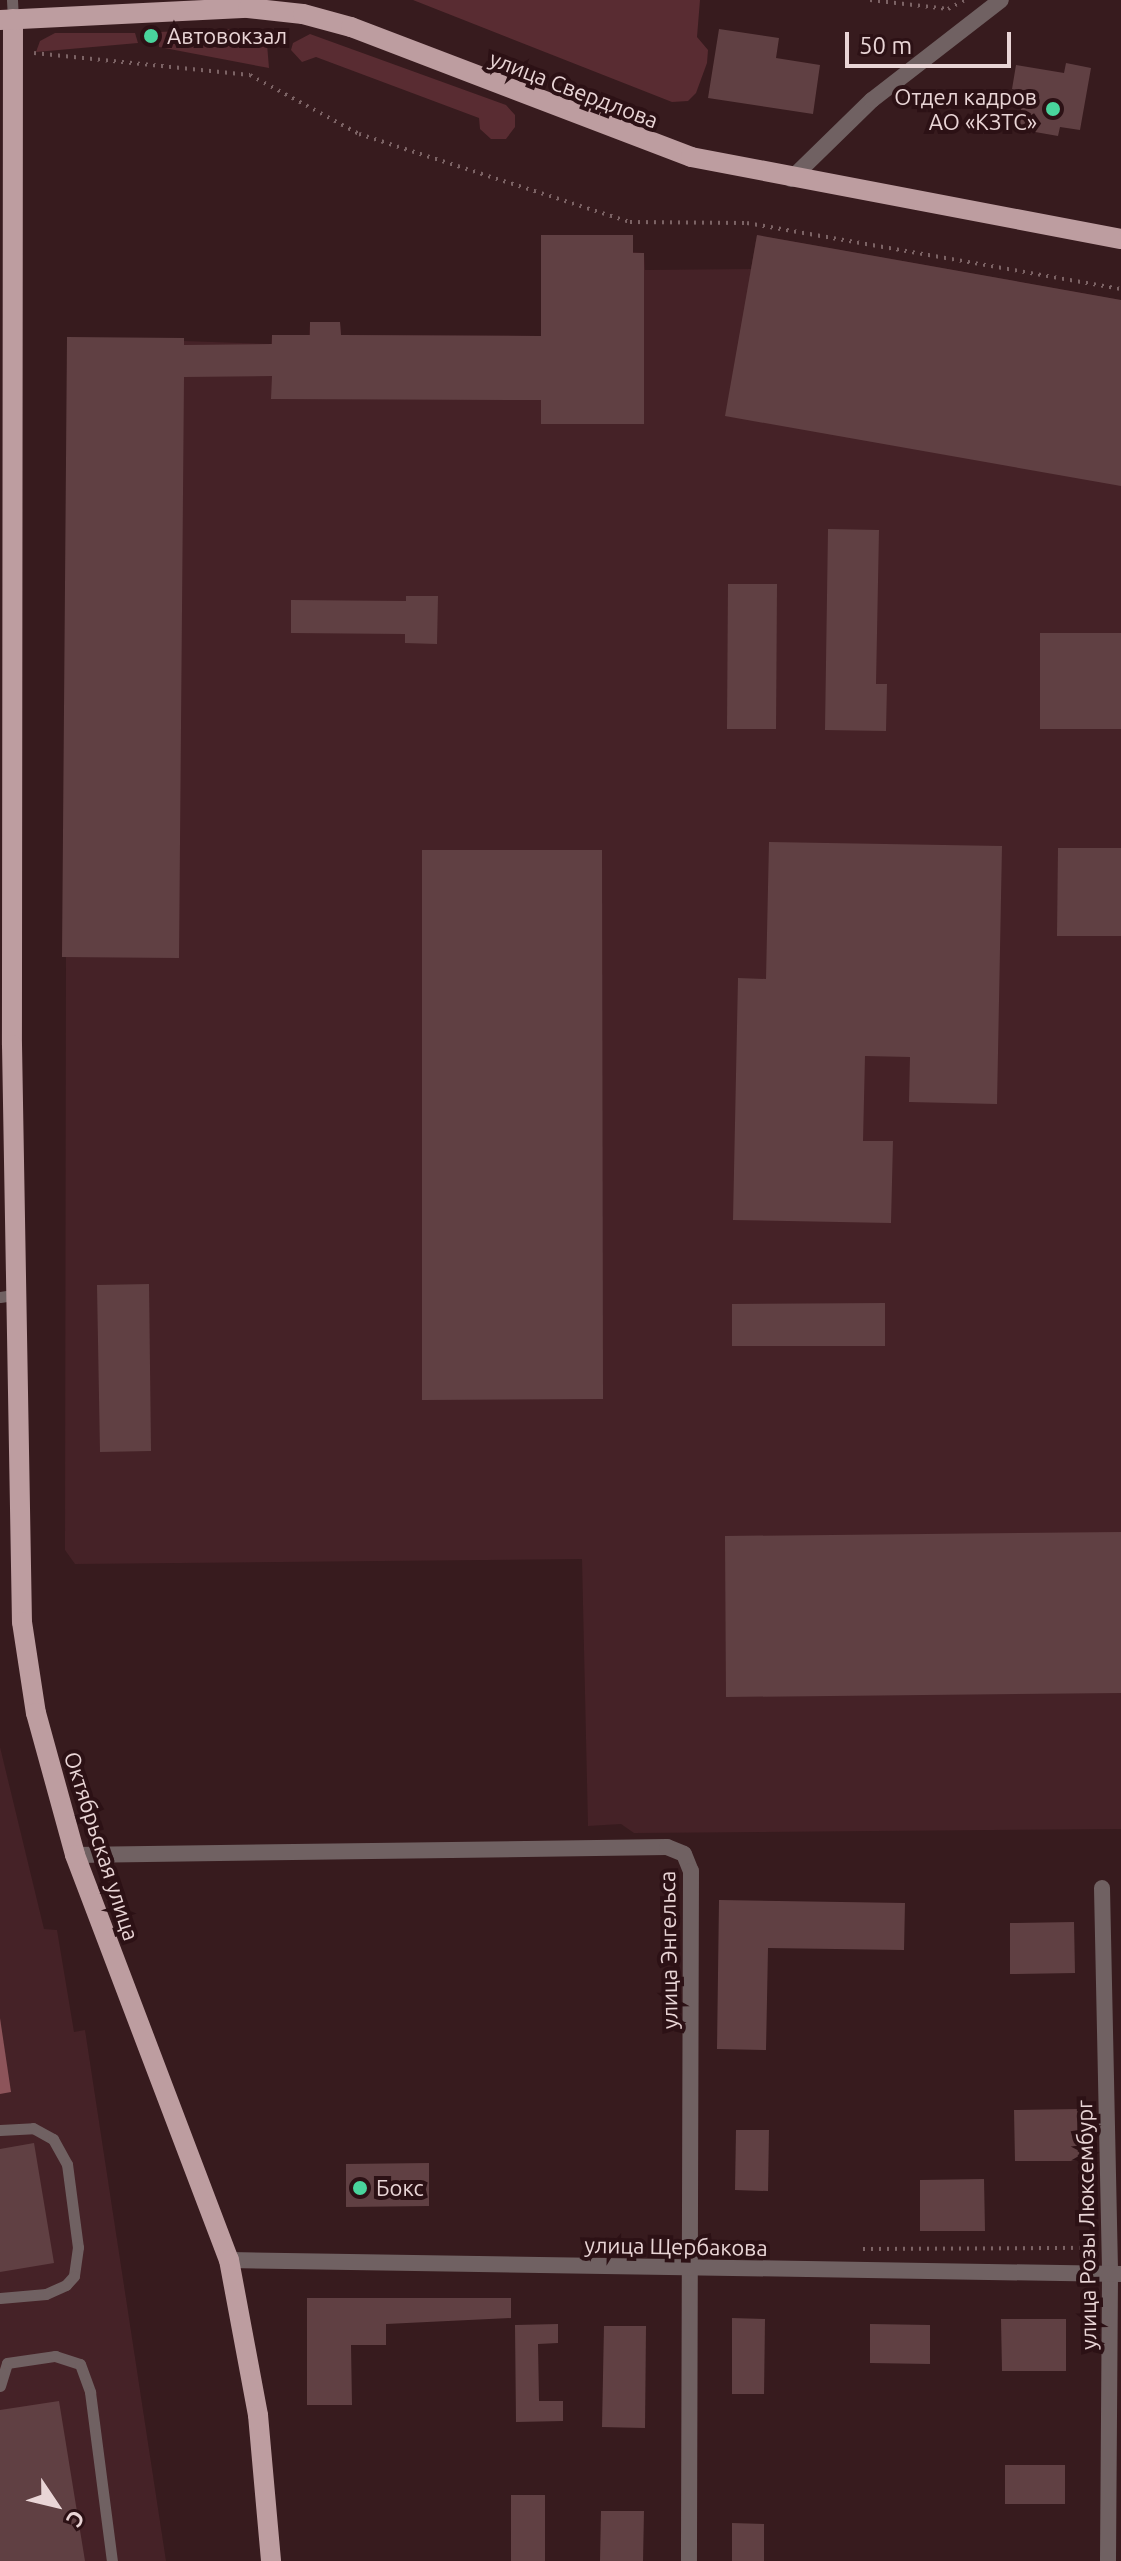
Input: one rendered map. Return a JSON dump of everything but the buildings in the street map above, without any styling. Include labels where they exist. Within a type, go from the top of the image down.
[{"type":"main road","name":"улица Свердлова","points":[[8,13],[209,5],[281,11],[327,20],[642,142],[791,179],[1121,239]]},
{"type":"main road","name":"Октябрьская улица","points":[[8,13],[12,51],[6,563],[7,1296],[22,1622],[36,1713],[75,1855],[229,2260],[258,2415],[271,2561]]},
{"type":"street","points":[[791,179],[872,100],[1001,0]]},
{"type":"street","name":"улица Энгельса","points":[[75,1855],[667,1847],[684,1854],[691,1871],[693,2268],[689,2561]]},
{"type":"street","name":"улица Розы Люксембург","points":[[1102,1888],[1109,2248],[1115,2274],[1108,2561]]},
{"type":"street","name":"улица Щербакова","points":[[229,2260],[1115,2274]]},
{"type":"lane","points":[[0,2130],[33,2128],[53,2139],[67,2164],[78,2247],[74,2276],[66,2285],[46,2294],[0,2298]]},
{"type":"lane","points":[[0,2386],[4,2364],[63,2356],[84,2371],[113,2538],[112,2561]]},
{"type":"path","points":[[870,0],[948,9],[965,0]]},
{"type":"path","points":[[12,51],[250,75],[359,134],[630,222],[747,223],[1121,289]]},
{"type":"path","points":[[847,2249],[1109,2248]]},
{"type":"shaded area","points":[[413,0],[700,0],[697,37],[708,50],[707,63],[696,93],[688,101],[672,102]]},
{"type":"shaded area","points":[[223,29],[266,32],[269,68],[159,47],[159,32]]},
{"type":"shaded area","points":[[55,33],[135,33],[138,43],[36,52],[40,41]]},
{"type":"shaded area","points":[[310,34],[506,105],[515,115],[515,127],[506,139],[491,139],[480,129],[479,118],[316,57],[302,62],[291,50],[293,43]]},
{"type":"shaded area","points":[[757,235],[1121,300],[1121,1829],[634,1833],[621,1824],[588,1826],[582,1559],[75,1564],[65,1550],[67,337],[271,344],[272,335],[309,335],[310,322],[340,322],[341,335],[541,336],[633,252],[644,253],[645,270],[751,269]]},
{"type":"shaded area","points":[[0,1747],[44,1929],[57,1930],[74,2032],[85,2030],[166,2561],[0,2561]]},
{"type":"shaded area","points":[[0,2018],[11,2092],[0,2094]]},
{"type":"place","name":"Автовокзал","points":[[151,36]]},
{"type":"place","name":"Отдел кадров АО «КЗТС»","points":[[1053,109]]},
{"type":"place","name":"Бокс","points":[[360,2188]]}]
